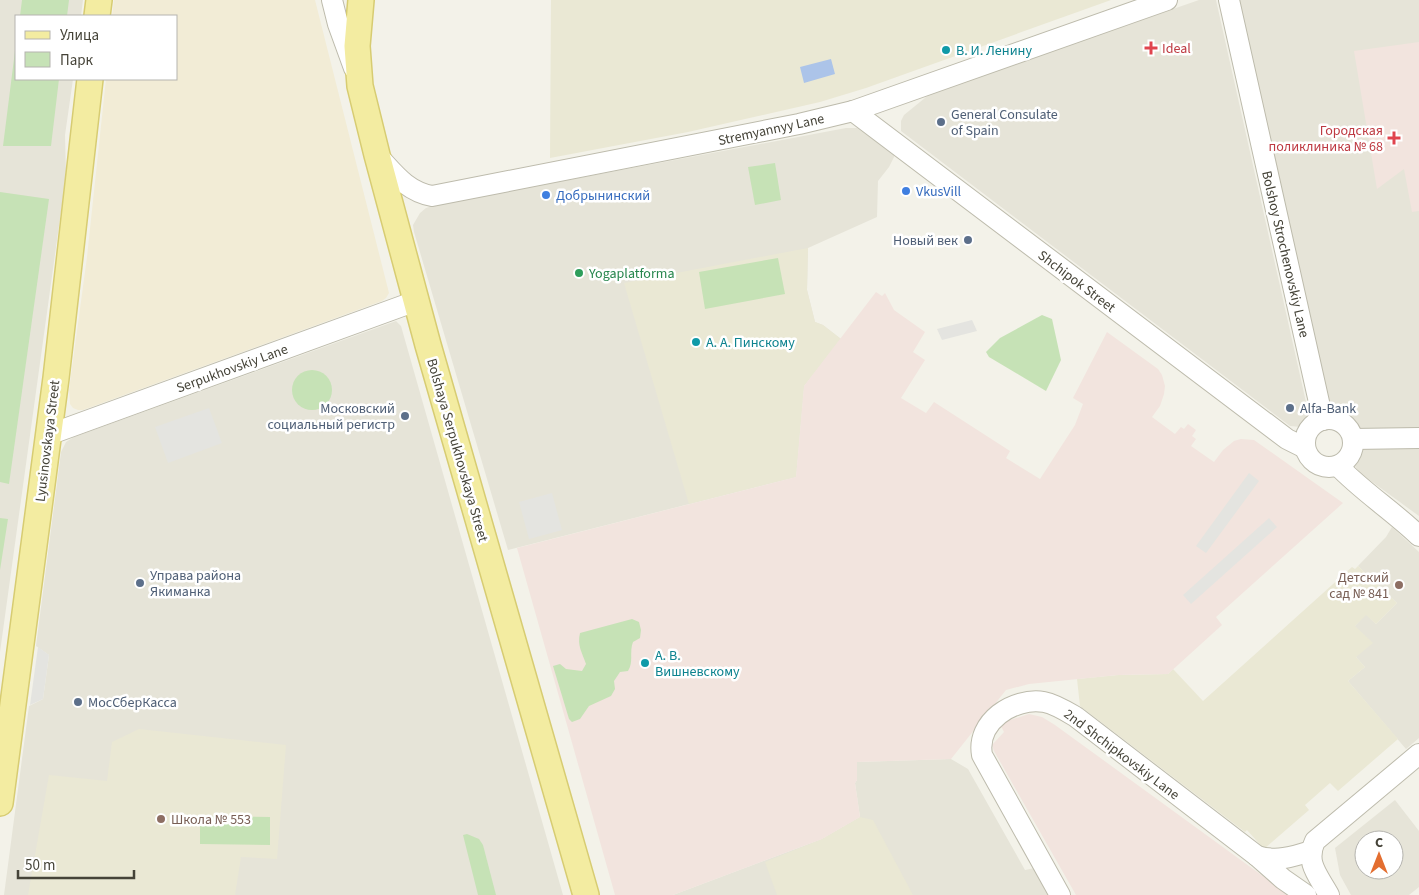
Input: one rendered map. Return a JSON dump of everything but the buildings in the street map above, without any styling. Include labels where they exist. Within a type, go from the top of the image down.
[{"type":"main road","points":[[97,15],[99,0]]},
{"type":"main road","name":"Bolshaya Serpukhovskaya Street","points":[[361,0],[357,46],[360,86],[377,155],[416,301],[586,895]]},
{"type":"main road","name":"Lyusinovskaya Street","points":[[0,803],[48,435],[90,80]]},
{"type":"street","points":[[332,0],[338,24],[360,86]]},
{"type":"street","name":"Stremyannyy Lane","points":[[377,155],[403,183],[420,194],[432,196],[774,129],[853,111],[1167,0]]},
{"type":"street","name":"Bolshoy Strochenovskiy Lane","points":[[1229,0],[1323,420]]},
{"type":"street","name":"Shchipok Street","points":[[853,111],[1287,439],[1305,448]]},
{"type":"street","name":"Serpukhovskiy Lane","points":[[48,435],[416,301]]},
{"type":"street","points":[[1323,420],[1338,421],[1345,425],[1353,439],[1353,448],[1350,455],[1345,462],[1338,466],[1323,467],[1317,465],[1311,460],[1305,448],[1307,433],[1316,423],[1323,420]]},
{"type":"street","points":[[1353,439],[1419,438]]},
{"type":"street","points":[[1338,466],[1353,482],[1419,536]]},
{"type":"street","name":"2nd Shchipkovskiy Lane","points":[[1060,895],[982,755],[980,745],[986,728],[1002,712],[1016,705],[1033,701],[1046,702],[1076,717],[1306,895]]},
{"type":"street","points":[[1329,895],[1312,864],[1311,851],[1315,841],[1419,754]]},
{"type":"street","points":[[1257,856],[1268,859],[1290,858],[1311,851]]},
{"type":"shaded area","points":[[0,0],[83,0],[81,15],[15,15],[15,80],[73,80],[65,135],[66,175],[0,652]]},
{"type":"shaded area","points":[[114,0],[315,0],[389,293],[382,301],[83,410],[78,410],[70,404],[69,390],[87,257],[106,80],[178,80],[178,15],[112,15]]},
{"type":"shaded area","points":[[551,0],[1111,0],[866,88],[820,102],[688,132],[550,158]]},
{"type":"shaded area","points":[[1199,0],[1216,0],[1310,420],[1301,427],[1290,426],[901,131],[901,121],[904,115],[931,93]]},
{"type":"shaded area","points":[[1237,0],[1419,0],[1419,431],[1358,430],[1330,406]]},
{"type":"shaded area","name":"Городская поликлиника № 68","points":[[1419,42],[1419,211],[1412,212],[1404,169],[1377,189],[1354,51]]},
{"type":"shaded area","points":[[846,128],[857,128],[895,155],[889,167],[878,181],[877,217],[808,248],[807,290],[815,322],[823,325],[841,339],[804,386],[796,477],[508,550],[414,232],[413,225],[420,213],[426,208],[435,205]]},
{"type":"shaded area","points":[[808,248],[807,290],[815,322],[823,325],[841,339],[804,386],[796,477],[689,504],[624,283]]},
{"type":"shaded area","points":[[876,292],[882,296],[885,293],[894,310],[925,332],[913,352],[925,360],[901,398],[926,413],[934,402],[1010,451],[1006,458],[1040,479],[1075,425],[1083,404],[1073,398],[1107,332],[1158,369],[1165,386],[1164,394],[1160,406],[1152,417],[1175,434],[1181,427],[1184,429],[1188,424],[1196,430],[1192,436],[1196,439],[1191,446],[1214,462],[1223,450],[1234,441],[1241,439],[1254,440],[1343,503],[1216,617],[1222,625],[1168,674],[1118,675],[1029,684],[1006,690],[951,759],[857,762],[857,780],[855,783],[860,817],[822,839],[673,895],[615,895],[517,548],[796,477],[804,386]]},
{"type":"shaded area","points":[[972,320],[977,331],[942,340],[937,329]]},
{"type":"shaded area","points":[[396,321],[401,326],[563,895],[4,895],[29,706],[43,699],[49,655],[36,646],[61,452],[66,442],[74,437]]},
{"type":"shaded area","points":[[209,408],[222,443],[168,463],[155,427]]},
{"type":"shaded area","points":[[1419,446],[1419,516],[1360,473],[1355,466],[1355,462],[1362,448]]},
{"type":"shaded area","points":[[1249,473],[1259,481],[1206,553],[1196,546]]},
{"type":"shaded area","points":[[552,493],[562,530],[529,539],[519,502]]},
{"type":"shaded area","points":[[1269,518],[1277,527],[1191,604],[1183,595]]},
{"type":"shaded area","points":[[1392,527],[1419,552],[1419,738],[1406,749],[1348,681],[1365,667],[1356,657],[1355,626],[1366,614],[1376,624],[1397,603],[1358,566],[1386,537]]},
{"type":"shaded area","points":[[1358,566],[1397,603],[1376,624],[1366,615],[1355,626],[1373,643],[1356,657],[1365,667],[1348,681],[1398,739],[1338,791],[1330,783],[1305,805],[1309,810],[1264,849],[1247,830],[1245,832],[1080,706],[1077,679],[1118,675],[1168,674],[1173,669],[1203,701],[1352,567],[1355,569]]},
{"type":"shaded area","points":[[38,647],[49,655],[43,699],[30,705]]},
{"type":"shaded area","points":[[1029,714],[1042,717],[1055,725],[1289,895],[1076,895],[992,745],[1004,732],[1001,726],[1007,721]]},
{"type":"shaded area","name":"Школа № 553","points":[[139,729],[286,745],[277,859],[241,857],[235,895],[28,895],[49,775],[107,781],[112,742]]},
{"type":"shaded area","points":[[951,759],[968,769],[1025,870],[1035,868],[1051,895],[673,895],[822,839],[860,817],[855,783],[857,780],[857,762]]},
{"type":"shaded area","points":[[1395,800],[1419,831],[1419,887],[1409,895],[1351,895],[1340,875],[1335,848],[1354,833],[1354,880],[1404,880],[1404,830],[1358,830]]},
{"type":"shaded area","points":[[860,817],[873,820],[913,895],[777,895],[765,862],[822,839]]},
{"type":"green space","points":[[22,0],[69,0],[67,15],[20,15]]},
{"type":"green space","points":[[15,51],[15,80],[59,80],[51,146],[3,146]]},
{"type":"green space","points":[[775,163],[781,200],[755,205],[748,167]]},
{"type":"green space","points":[[0,192],[49,199],[9,484],[0,482]]},
{"type":"green space","points":[[778,258],[785,294],[705,309],[699,272]]},
{"type":"green space","points":[[1042,315],[1052,319],[1061,360],[1046,391],[989,357],[986,352],[1000,338]]},
{"type":"green space","points":[[316,370],[323,373],[329,379],[332,390],[331,398],[323,407],[316,410],[308,410],[301,407],[293,398],[292,386],[295,379],[304,371]]},
{"type":"green space","points":[[0,518],[8,519],[0,570]]},
{"type":"green space","points":[[632,619],[639,622],[641,630],[640,638],[633,642],[630,668],[628,671],[620,672],[614,681],[615,689],[611,696],[589,706],[580,719],[572,722],[569,719],[553,666],[560,664],[566,669],[582,671],[586,664],[580,645],[580,633]]},
{"type":"green space","points":[[200,816],[270,817],[270,845],[200,844]]},
{"type":"green space","points":[[467,834],[479,839],[483,845],[496,895],[478,895],[463,835]]},
{"type":"water","points":[[831,59],[835,74],[804,83],[800,67]]},
{"type":"place","name":"Ideal","points":[[1151,48]]},
{"type":"place","name":"В. И. Ленину","points":[[946,50]]},
{"type":"place","name":"General Consulate of Spain","points":[[941,122]]},
{"type":"place","name":"Городская поликлиника № 68","points":[[1394,138]]},
{"type":"place","name":"VkusVill","points":[[906,191]]},
{"type":"place","name":"Добрынинский","points":[[546,195]]},
{"type":"place","name":"Новый век","points":[[968,240]]},
{"type":"place","name":"Yogaplatforma","points":[[579,273]]},
{"type":"place","name":"А. А. Пинскому","points":[[696,342]]},
{"type":"place","name":"Alfa-Bank","points":[[1290,408]]},
{"type":"place","name":"Московский социальный регистр","points":[[405,416]]},
{"type":"place","name":"Управа района Якиманка","points":[[140,583]]},
{"type":"place","name":"Детский сад № 841","points":[[1399,585]]},
{"type":"place","name":"А. В. Вишневскому","points":[[645,663]]},
{"type":"place","name":"МосСберКасса","points":[[78,702]]},
{"type":"place","name":"Школа № 553","points":[[161,819]]}]
